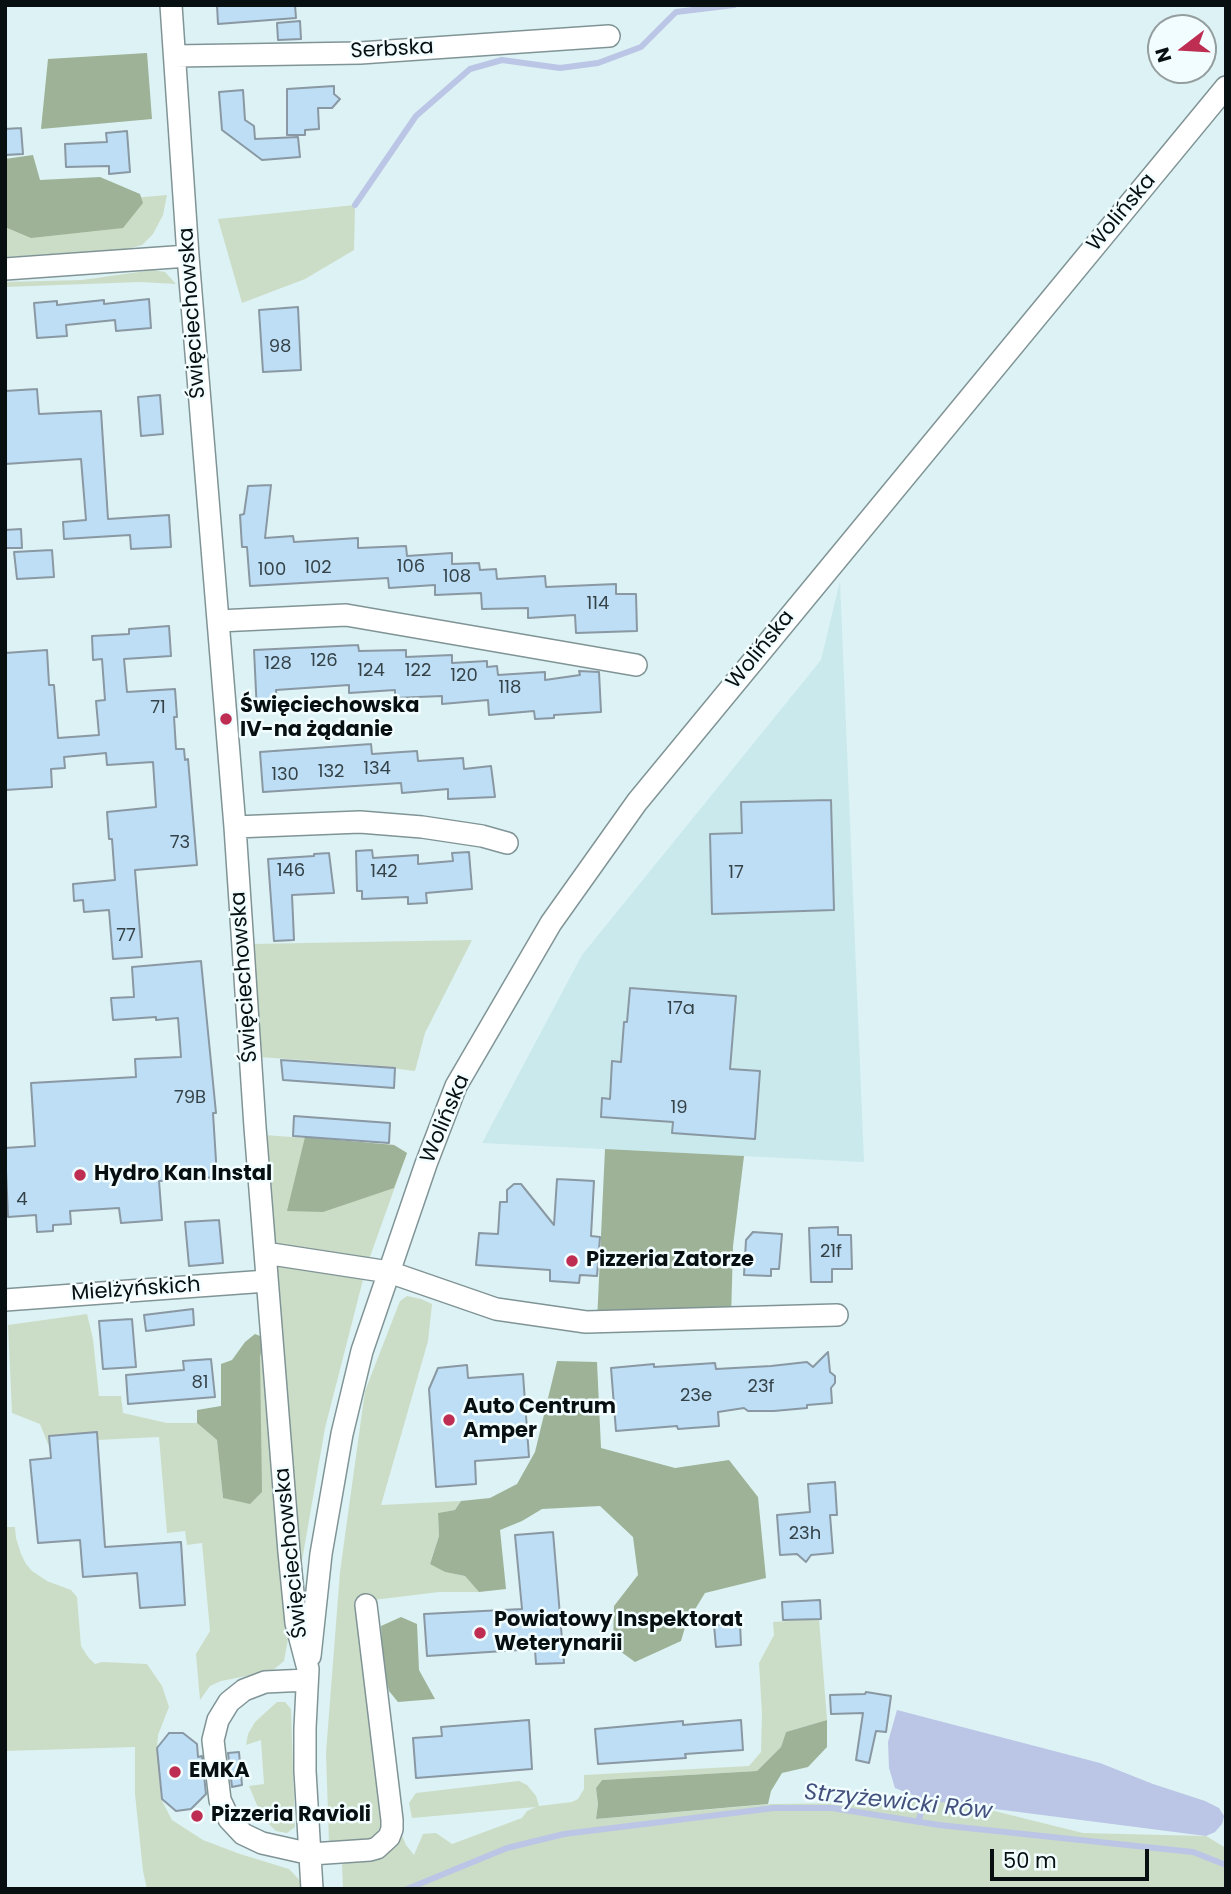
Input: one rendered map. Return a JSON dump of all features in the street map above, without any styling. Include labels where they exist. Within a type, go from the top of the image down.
[{"type":"street","name":"Święciechowska","points":[[171,5],[188,256],[235,827],[267,1281],[296,1623],[308,1674],[305,1771],[312,1889]]},
{"type":"street","name":"Serbska","points":[[175,56],[360,53],[609,36]]},
{"type":"street","name":"Wolińska","points":[[308,1674],[321,1554],[342,1434],[362,1351],[426,1164],[456,1086],[551,923],[637,802],[1226,87]]},
{"type":"street","points":[[5,270],[188,256]]},
{"type":"street","points":[[218,621],[346,615],[366,617],[636,665]]},
{"type":"street","points":[[235,827],[360,822],[422,827],[482,836],[507,843]]},
{"type":"street","points":[[265,1253],[389,1272],[496,1309],[586,1322],[837,1315]]},
{"type":"street","name":"Mielżyńskich","points":[[5,1300],[267,1281]]},
{"type":"street","points":[[308,1674],[265,1682],[244,1690],[229,1702],[218,1720],[213,1740],[220,1800],[229,1819],[243,1834],[262,1843],[311,1854],[377,1848],[389,1837],[392,1829],[366,1605]]},
{"type":"shaded area","points":[[840,581],[864,1162],[482,1143],[582,955],[821,660]]},
{"type":"shaded area","points":[[897,1710],[1100,1763],[1219,1808],[1224,1816],[1222,1824],[1215,1832],[1206,1836],[925,1800],[895,1788],[889,1768],[888,1742]]},
{"type":"green space","points":[[147,53],[152,119],[41,129],[48,59]]},
{"type":"green space","points":[[33,155],[40,180],[100,177],[140,194],[143,203],[123,228],[31,238],[5,227],[5,159]]},
{"type":"green space","points":[[167,195],[163,215],[153,234],[142,245],[127,249],[5,257],[5,209]]},
{"type":"green space","points":[[355,205],[354,250],[305,279],[242,303],[218,219]]},
{"type":"green space","points":[[153,270],[165,272],[176,284],[140,282],[5,287],[5,282],[82,280]]},
{"type":"green space","points":[[472,940],[425,1033],[415,1071],[259,1057],[251,944]]},
{"type":"green space","points":[[265,1135],[394,1145],[407,1153],[366,1268],[325,1428],[298,1584]]},
{"type":"green space","points":[[305,1137],[394,1145],[407,1153],[394,1188],[323,1212],[287,1211]]},
{"type":"green space","points":[[605,1149],[744,1156],[733,1246],[731,1318],[597,1322]]},
{"type":"green space","points":[[407,1296],[432,1304],[428,1341],[381,1505],[461,1501],[455,1510],[438,1513],[439,1536],[430,1563],[445,1572],[465,1576],[479,1592],[439,1592],[365,1601],[382,1823],[376,1836],[366,1842],[329,1844],[326,1753],[340,1572],[365,1391],[400,1301]]},
{"type":"green space","points":[[87,1314],[93,1339],[99,1396],[121,1396],[123,1413],[167,1423],[197,1423],[217,1440],[223,1498],[265,1338],[288,1639],[284,1661],[272,1671],[221,1681],[210,1686],[200,1700],[196,1654],[210,1631],[202,1543],[187,1545],[185,1531],[167,1533],[159,1437],[97,1440],[50,1449],[40,1424],[12,1413],[8,1325]]},
{"type":"green space","points":[[255,1334],[265,1338],[260,1357],[262,1492],[250,1504],[223,1498],[217,1440],[197,1423],[197,1410],[221,1406],[221,1364],[232,1360],[245,1342]]},
{"type":"green space","points":[[557,1361],[597,1362],[601,1448],[675,1468],[729,1460],[758,1497],[766,1578],[705,1593],[686,1624],[681,1641],[635,1662],[613,1646],[614,1606],[638,1575],[633,1537],[600,1506],[542,1509],[500,1530],[506,1589],[479,1592],[465,1576],[445,1572],[430,1564],[439,1536],[438,1513],[455,1510],[461,1501],[490,1498],[517,1484],[535,1452]]},
{"type":"green space","points":[[5,1527],[15,1527],[21,1554],[32,1571],[47,1581],[71,1590],[77,1597],[81,1646],[88,1657],[95,1664],[147,1664],[162,1686],[169,1707],[158,1735],[157,1748],[161,1799],[172,1820],[203,1840],[289,1869],[308,1889],[147,1889],[135,1794],[135,1747],[5,1751]]},
{"type":"green space","points":[[401,1617],[417,1624],[419,1670],[435,1699],[398,1702],[389,1691],[383,1667],[381,1626]]},
{"type":"green space","points":[[819,1619],[827,1720],[786,1732],[781,1747],[757,1771],[602,1780],[596,1788],[596,1819],[772,1804],[925,1800],[966,1804],[1083,1833],[1206,1836],[1226,1848],[1226,1889],[343,1889],[342,1864],[400,1831],[414,1855],[423,1834],[436,1833],[452,1844],[522,1818],[527,1811],[536,1807],[412,1818],[409,1803],[416,1793],[519,1781],[527,1785],[536,1796],[539,1806],[578,1799],[584,1789],[584,1775],[749,1766],[761,1752],[759,1663],[774,1635],[773,1622]]},
{"type":"green space","points":[[277,1702],[285,1702],[291,1709],[295,1827],[287,1833],[276,1831],[262,1817],[249,1786],[264,1784],[261,1740],[246,1745],[248,1734],[255,1722]]},
{"type":"green space","points":[[827,1720],[827,1747],[808,1767],[782,1773],[771,1791],[768,1804],[596,1819],[596,1788],[602,1780],[757,1771],[781,1747],[786,1732]]},
{"type":"building","points":[[217,5],[295,5],[296,18],[218,24]]},
{"type":"building","points":[[300,21],[301,39],[278,40],[277,23]]},
{"type":"building","points":[[334,86],[334,94],[340,99],[332,108],[318,108],[319,129],[305,130],[305,135],[287,135],[287,89]]},
{"type":"building","points":[[243,90],[245,120],[254,126],[255,139],[298,137],[300,157],[262,160],[222,130],[219,92]]},
{"type":"building","points":[[21,128],[23,154],[5,155],[5,129]]},
{"type":"building","points":[[127,131],[130,172],[109,174],[109,166],[66,167],[65,144],[107,142],[106,133]]},
{"type":"building","points":[[149,299],[151,328],[116,331],[115,320],[66,325],[67,336],[37,338],[34,303],[57,301],[57,305],[104,300],[104,304]]},
{"type":"building","points":[[298,307],[301,370],[263,372],[259,310]]},
{"type":"building","points":[[37,389],[39,414],[101,411],[108,519],[169,515],[171,547],[131,549],[130,535],[64,539],[63,522],[86,520],[81,459],[5,464],[5,391]]},
{"type":"building","points":[[160,395],[163,434],[141,436],[138,397]]},
{"type":"building","points":[[271,485],[265,538],[293,536],[294,542],[358,538],[358,548],[406,546],[407,556],[452,553],[452,564],[479,563],[480,570],[496,569],[497,579],[545,576],[546,587],[616,584],[616,594],[636,594],[637,631],[576,633],[575,615],[528,618],[528,608],[482,609],[481,593],[435,595],[435,585],[389,588],[388,578],[250,586],[247,547],[242,547],[240,515],[244,514],[248,486]]},
{"type":"building","points":[[21,529],[22,548],[5,548],[5,530]]},
{"type":"building","points":[[52,550],[54,577],[17,579],[14,552]]},
{"type":"building","points":[[169,626],[171,656],[124,659],[127,692],[175,689],[176,749],[184,749],[185,760],[188,759],[197,865],[135,870],[142,957],[113,959],[109,910],[84,912],[83,900],[74,901],[73,884],[115,880],[107,812],[156,807],[153,762],[107,765],[106,753],[64,757],[65,768],[51,769],[52,787],[5,790],[5,653],[47,650],[49,685],[54,685],[58,738],[99,735],[96,701],[105,700],[102,659],[93,660],[92,636],[129,634],[129,629]]},
{"type":"building","points":[[358,645],[359,651],[406,650],[406,657],[452,655],[452,663],[487,661],[487,667],[497,666],[498,675],[545,672],[545,680],[580,675],[579,671],[599,672],[601,712],[535,719],[534,711],[489,715],[488,700],[442,704],[442,696],[395,698],[395,690],[349,693],[349,685],[276,690],[277,711],[257,712],[254,650]]},
{"type":"building","points":[[371,744],[372,754],[417,751],[418,761],[463,758],[464,769],[491,766],[495,797],[448,799],[448,789],[402,793],[401,783],[263,792],[260,752]]},
{"type":"building","points":[[831,800],[834,910],[712,914],[710,834],[742,833],[741,802]]},
{"type":"building","points":[[372,850],[373,858],[418,855],[418,864],[453,861],[452,853],[469,852],[472,889],[426,893],[427,903],[408,904],[408,897],[362,899],[362,891],[357,891],[356,851]]},
{"type":"building","points":[[329,853],[334,893],[292,895],[294,940],[274,941],[268,859]]},
{"type":"building","points":[[201,961],[216,1113],[213,1113],[217,1177],[159,1181],[162,1220],[121,1223],[119,1208],[70,1211],[71,1224],[53,1225],[53,1231],[37,1232],[36,1215],[8,1217],[5,1148],[35,1146],[31,1083],[136,1077],[135,1059],[181,1057],[178,1018],[113,1020],[111,998],[134,997],[132,967]]},
{"type":"building","points":[[630,988],[736,996],[730,1069],[760,1071],[755,1139],[672,1133],[673,1122],[601,1117],[602,1098],[610,1099],[612,1061],[621,1062]]},
{"type":"building","points":[[281,1060],[395,1068],[394,1088],[283,1080]]},
{"type":"building","points":[[294,1116],[390,1123],[389,1143],[293,1136]]},
{"type":"building","points":[[557,1179],[594,1181],[591,1236],[600,1237],[597,1276],[580,1275],[579,1283],[550,1281],[550,1270],[476,1265],[479,1233],[498,1234],[500,1202],[507,1202],[507,1190],[514,1184],[521,1184],[554,1225]]},
{"type":"building","points":[[219,1220],[223,1263],[189,1266],[185,1222]]},
{"type":"building","points":[[838,1227],[838,1235],[851,1235],[852,1269],[832,1269],[832,1282],[811,1282],[809,1228]]},
{"type":"building","points":[[753,1232],[782,1234],[779,1269],[771,1269],[771,1276],[744,1275],[746,1240]]},
{"type":"building","points":[[193,1309],[194,1325],[146,1331],[144,1315]]},
{"type":"building","points":[[132,1319],[136,1367],[103,1369],[99,1321]]},
{"type":"building","points":[[828,1352],[830,1372],[835,1376],[835,1383],[831,1388],[832,1403],[774,1411],[748,1411],[744,1408],[718,1412],[719,1426],[616,1431],[611,1368],[715,1363],[716,1369],[807,1362],[813,1367]]},
{"type":"building","points":[[211,1359],[215,1397],[128,1404],[126,1375],[184,1370],[183,1361]]},
{"type":"building","points":[[467,1365],[468,1378],[523,1374],[529,1457],[475,1461],[476,1484],[436,1487],[429,1389],[438,1368]]},
{"type":"building","points":[[97,1432],[105,1547],[181,1542],[185,1605],[140,1608],[137,1573],[83,1577],[80,1540],[38,1543],[30,1460],[51,1458],[49,1436]]},
{"type":"building","points":[[835,1482],[837,1515],[830,1515],[833,1553],[811,1555],[806,1562],[797,1554],[780,1555],[777,1515],[810,1512],[808,1484]]},
{"type":"building","points":[[553,1532],[564,1663],[536,1664],[535,1649],[427,1656],[424,1614],[522,1609],[515,1535]]},
{"type":"building","points":[[820,1600],[821,1619],[783,1620],[782,1602]]},
{"type":"building","points":[[740,1623],[741,1645],[716,1647],[714,1625]]},
{"type":"building","points":[[866,1692],[891,1696],[886,1732],[876,1731],[869,1763],[856,1760],[863,1713],[831,1714],[830,1695]]},
{"type":"building","points":[[529,1720],[532,1769],[416,1778],[413,1738],[442,1736],[441,1727]]},
{"type":"building","points":[[741,1720],[743,1750],[685,1754],[686,1758],[598,1764],[595,1729],[683,1721],[683,1725]]},
{"type":"building","points":[[169,1733],[183,1733],[197,1744],[198,1757],[202,1756],[206,1794],[191,1809],[176,1811],[162,1799],[157,1748]]},
{"type":"building","points":[[239,1752],[242,1785],[232,1787],[228,1753]]},
{"type":"waterway","points":[[355,205],[416,116],[470,69],[502,60],[560,68],[598,63],[641,47],[676,12],[734,5]]},
{"type":"waterway","points":[[918,1822],[925,1800]]},
{"type":"waterway","name":"Strzyżewicki Rów","points":[[407,1889],[507,1848],[564,1834],[774,1808],[832,1808],[939,1825],[1193,1852],[1226,1865]]},
{"type":"place","name":"Święciechowska IV-na żądanie","points":[[226,719]]},
{"type":"place","name":"Hydro Kan Instal","points":[[80,1175]]},
{"type":"place","name":"Pizzeria Zatorze","points":[[572,1261]]},
{"type":"place","name":"Auto Centrum Amper","points":[[449,1420]]},
{"type":"place","name":"Powiatowy Inspektorat Weterynarii","points":[[480,1633]]},
{"type":"place","name":"EMKA","points":[[175,1772]]},
{"type":"place","name":"Pizzeria Ravioli","points":[[197,1816]]}]
